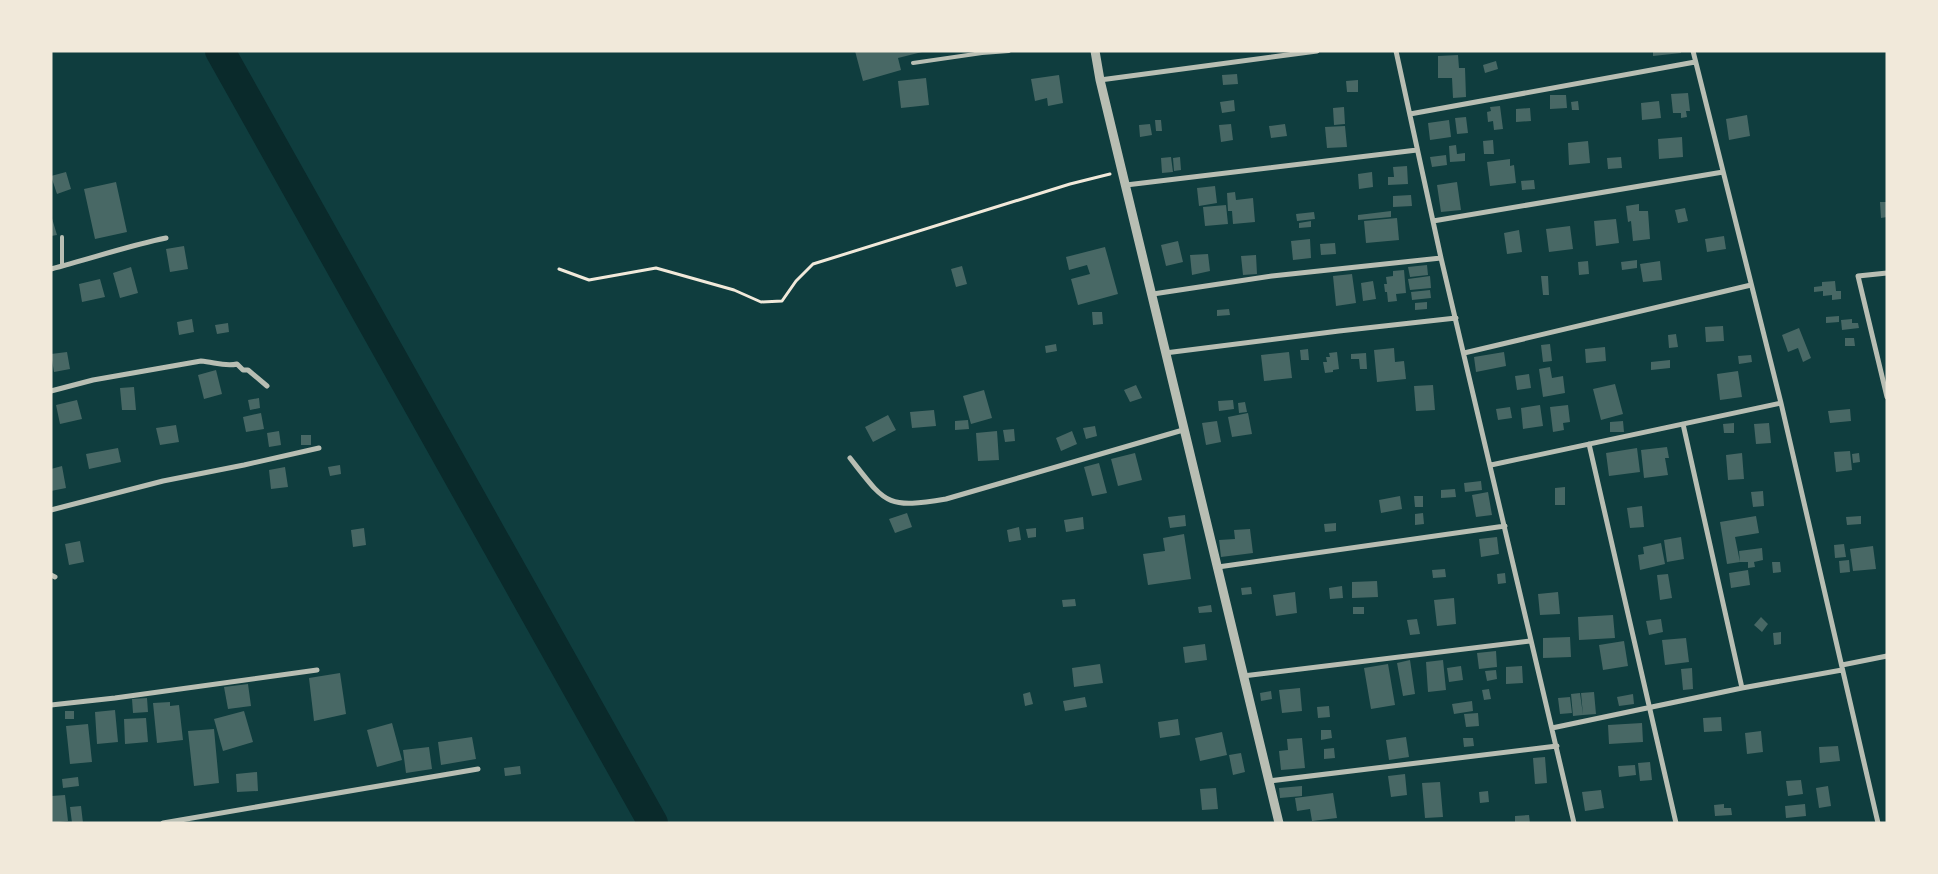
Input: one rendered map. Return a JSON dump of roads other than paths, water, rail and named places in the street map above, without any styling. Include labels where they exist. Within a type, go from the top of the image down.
[{"type":"street","points":[[1095,51],[1100,80],[1153,294],[1183,430],[1279,823]]},
{"type":"street","points":[[1100,80],[1317,51]]},
{"type":"street","points":[[1396,51],[1433,221],[1574,823]]},
{"type":"street","points":[[1693,51],[1781,403],[1878,823]]},
{"type":"street","points":[[1410,114],[1695,62]]},
{"type":"street","points":[[1126,185],[1417,150]]},
{"type":"street","points":[[1433,221],[1723,172]]},
{"type":"street","points":[[51,268],[166,238]]},
{"type":"street","points":[[1153,294],[1272,276],[1442,258]]},
{"type":"street","points":[[1887,272],[1858,276],[1887,397]]},
{"type":"street","points":[[1464,352],[1751,285]]},
{"type":"street","points":[[1165,353],[1456,318]]},
{"type":"street","points":[[51,391],[92,380],[201,362],[212,362],[228,366],[238,364],[243,370],[248,370],[267,386]]},
{"type":"street","points":[[1491,465],[1781,403]]},
{"type":"street","points":[[1683,424],[1742,688]]},
{"type":"street","points":[[850,458],[878,493],[893,503],[912,505],[946,499],[1183,430]]},
{"type":"street","points":[[1589,444],[1676,823]]},
{"type":"street","points":[[51,510],[163,481],[319,448]]},
{"type":"street","points":[[1218,567],[1505,526]]},
{"type":"street","points":[[1243,676],[1530,641]]},
{"type":"street","points":[[1552,728],[1842,668],[1887,656]]},
{"type":"street","points":[[51,705],[317,670]]},
{"type":"street","points":[[1269,781],[1557,746]]},
{"type":"street","points":[[163,823],[478,769]]},
{"type":"lane","points":[[913,63],[1009,51]]},
{"type":"lane","points":[[62,237],[62,266]]},
{"type":"waterway","points":[[220,51],[653,823]]}]
